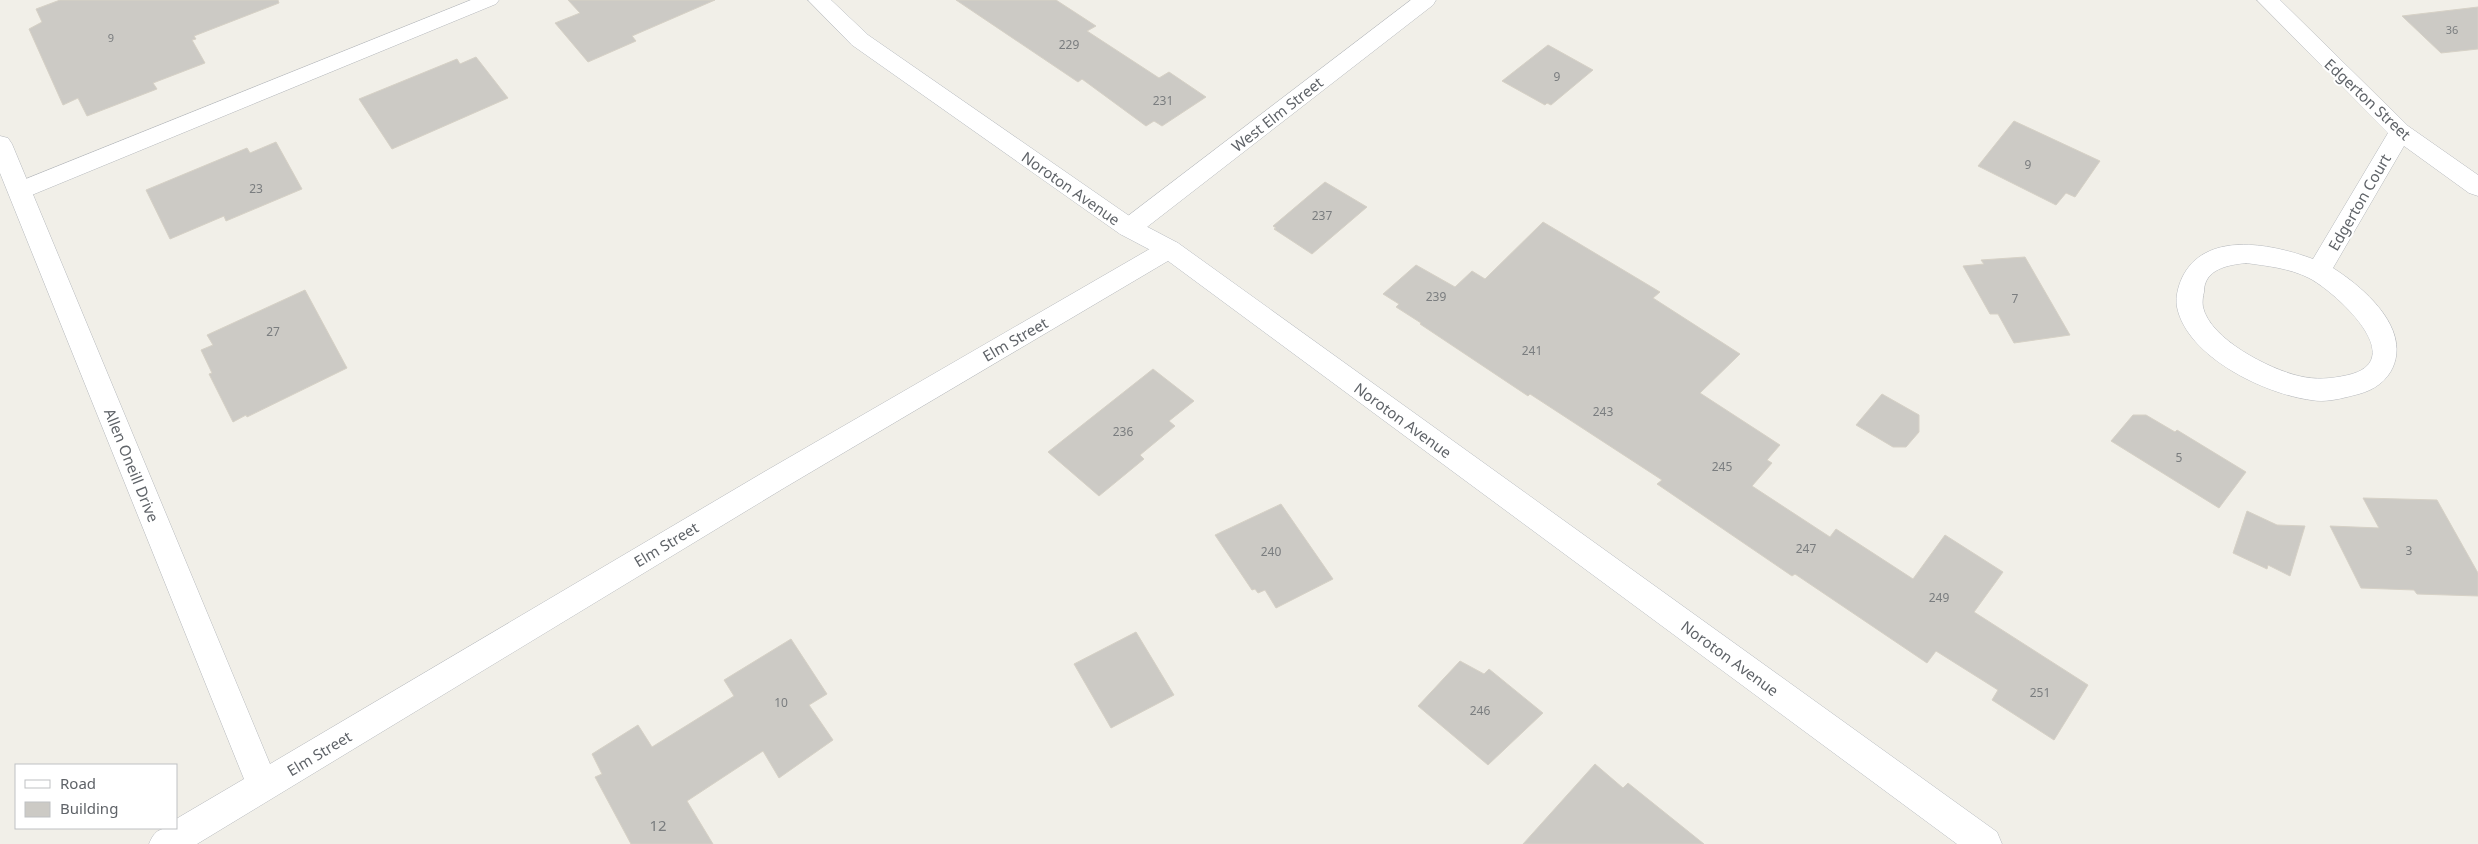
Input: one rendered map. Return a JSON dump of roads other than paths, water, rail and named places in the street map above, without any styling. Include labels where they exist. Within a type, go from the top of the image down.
[{"type":"street","name":"Noroton Avenue","points":[[819,0],[860,40],[1129,228],[1169,249],[1985,844]]},
{"type":"street","name":"West Elm Street","points":[[1129,228],[1425,0]]},
{"type":"street","name":"Edgerton Street","points":[[2268,0],[2400,132],[2478,187]]},
{"type":"street","name":"Edgerton Court","points":[[2318,272],[2400,132]]},
{"type":"street","name":"Allen Oneill Drive","points":[[0,144],[263,786]]},
{"type":"street","name":"Elm Street","points":[[166,844],[774,480],[1169,249]]},
{"type":"street","points":[[2246,254],[2282,258],[2318,272],[2351,293],[2375,319],[2386,346],[2381,369],[2360,385],[2328,391],[2290,386],[2251,370],[2218,347],[2196,321],[2188,295],[2196,273],[2216,259],[2246,254]]},
{"type":"lane","points":[[19,191],[489,0]]}]
